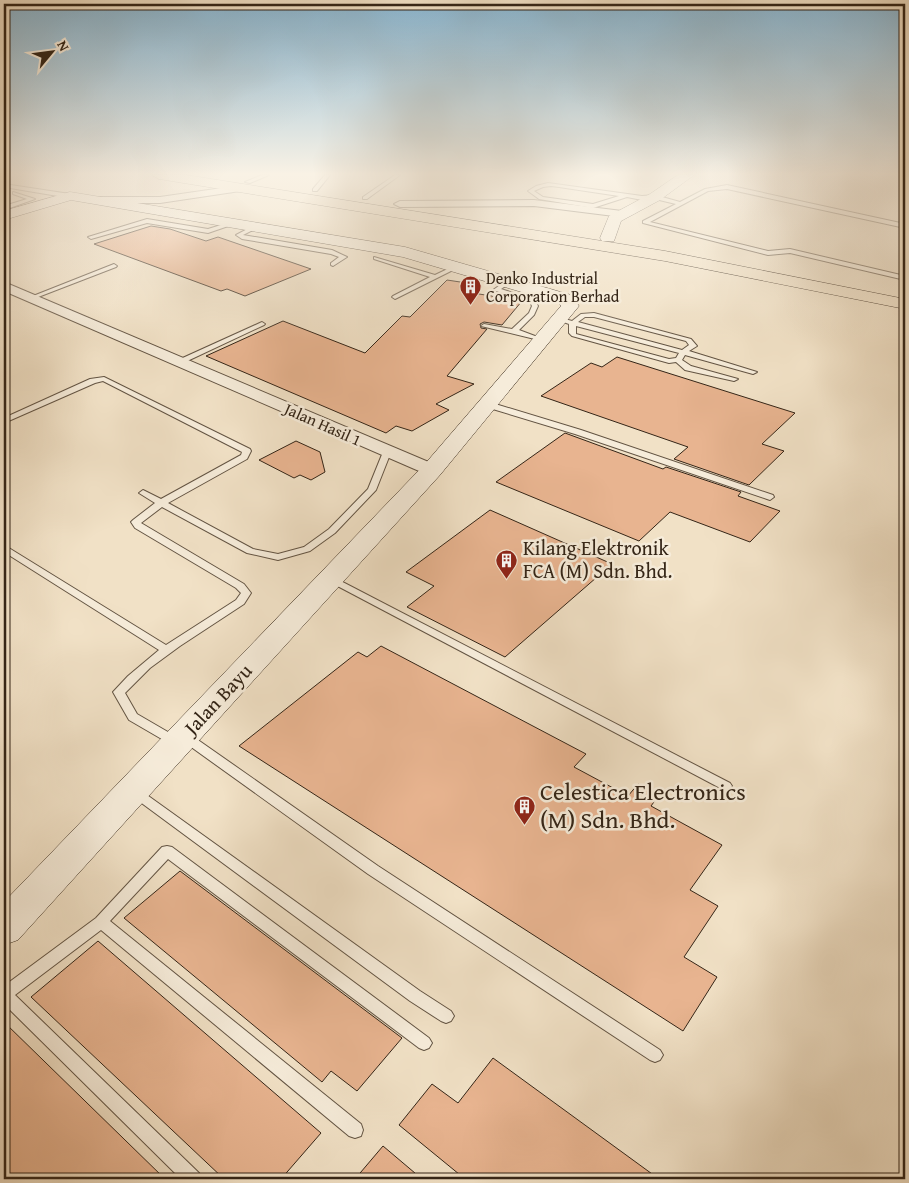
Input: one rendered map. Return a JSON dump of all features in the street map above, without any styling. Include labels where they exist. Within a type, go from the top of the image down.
[{"type":"highway","points":[[513,230],[665,256],[905,304]]},
{"type":"highway","points":[[560,230],[905,297]]},
{"type":"street","points":[[279,230],[405,252],[566,299],[570,306],[566,321],[541,340],[489,405],[432,470]]},
{"type":"street","points":[[608,238],[610,230]]},
{"type":"street","name":"Jalan Hasil 1","points":[[4,286],[432,470]]},
{"type":"street","name":"Jalan Bayu","points":[[4,928],[432,470]]},
{"type":"lane","points":[[91,237],[113,230]]},
{"type":"lane","points":[[248,230],[239,235],[332,252],[344,257],[333,264]]},
{"type":"lane","points":[[678,230],[768,253],[790,251],[905,278]]},
{"type":"lane","points":[[376,258],[436,276]]},
{"type":"lane","points":[[31,298],[114,266]]},
{"type":"lane","points":[[395,297],[458,266]]},
{"type":"lane","points":[[509,282],[496,290],[532,301],[535,306],[532,314],[514,330]]},
{"type":"lane","points":[[566,321],[583,315],[594,314],[689,340],[693,346],[683,352],[678,360]]},
{"type":"lane","points":[[566,321],[754,372]]},
{"type":"lane","points":[[566,321],[574,334],[666,361],[678,360],[688,368],[734,380]]},
{"type":"lane","points":[[180,361],[262,324]]},
{"type":"lane","points":[[484,326],[514,330],[541,340]]},
{"type":"lane","points":[[4,421],[93,381],[104,380],[247,451],[244,457],[161,503],[140,517],[136,524],[240,586],[246,593],[240,602],[128,681],[119,692],[133,716],[180,739],[373,870],[655,1055]]},
{"type":"lane","points":[[489,405],[578,432],[770,498]]},
{"type":"lane","points":[[143,493],[250,551],[278,557],[294,554],[307,548],[332,531],[372,490],[387,452]]},
{"type":"lane","points":[[4,548],[168,651]]},
{"type":"lane","points":[[331,579],[726,786]]},
{"type":"lane","points":[[134,790],[415,996],[446,1016]]},
{"type":"lane","points":[[193,1179],[4,994],[102,922],[168,851],[424,1043]]},
{"type":"lane","points":[[102,922],[355,1130]]},
{"type":"building","points":[[138,230],[174,230],[206,241],[218,237],[311,269],[245,296],[227,289],[221,291],[94,244]]},
{"type":"building","points":[[447,280],[480,285],[473,293],[522,301],[502,325],[484,322],[480,324],[481,328],[487,329],[447,376],[474,384],[436,404],[449,410],[412,431],[396,426],[386,433],[206,356],[283,321],[365,353],[402,316],[410,317]]},
{"type":"building","points":[[617,357],[795,413],[762,444],[784,451],[749,485],[674,459],[688,447],[541,396],[591,363],[602,367]]},
{"type":"building","points":[[565,433],[663,469],[666,467],[741,492],[738,496],[780,511],[750,542],[670,512],[639,541],[496,482]]},
{"type":"building","points":[[296,441],[320,452],[325,472],[311,480],[300,475],[294,478],[259,460]]},
{"type":"building","name":"Kilang Elektronik FCA (M) Sdn. Bhd.","points":[[490,510],[612,564],[505,657],[407,607],[434,586],[406,572]]},
{"type":"building","name":"Celestica Electronics (M) Sdn. Bhd.","points":[[381,646],[586,754],[574,767],[628,796],[638,784],[659,795],[651,806],[722,845],[690,890],[718,906],[684,957],[717,977],[683,1031],[239,746],[358,652],[367,657]]},
{"type":"building","points":[[180,871],[402,1038],[357,1091],[331,1071],[322,1082],[124,918]]},
{"type":"building","points":[[98,941],[321,1133],[281,1179],[224,1179],[31,997]]},
{"type":"building","points":[[4,1022],[165,1179],[12,1179],[4,1170]]},
{"type":"building","points":[[493,1058],[659,1179],[465,1179],[399,1125],[432,1084],[458,1103]]},
{"type":"building","points":[[383,1146],[422,1179],[355,1179]]},
{"type":"place","name":"Denko Industrial Corporation Berhad","points":[[470,306]]},
{"type":"place","name":"Kilang Elektronik FCA (M) Sdn. Bhd.","points":[[507,579]]},
{"type":"place","name":"Celestica Electronics (M) Sdn. Bhd.","points":[[524,825]]}]
